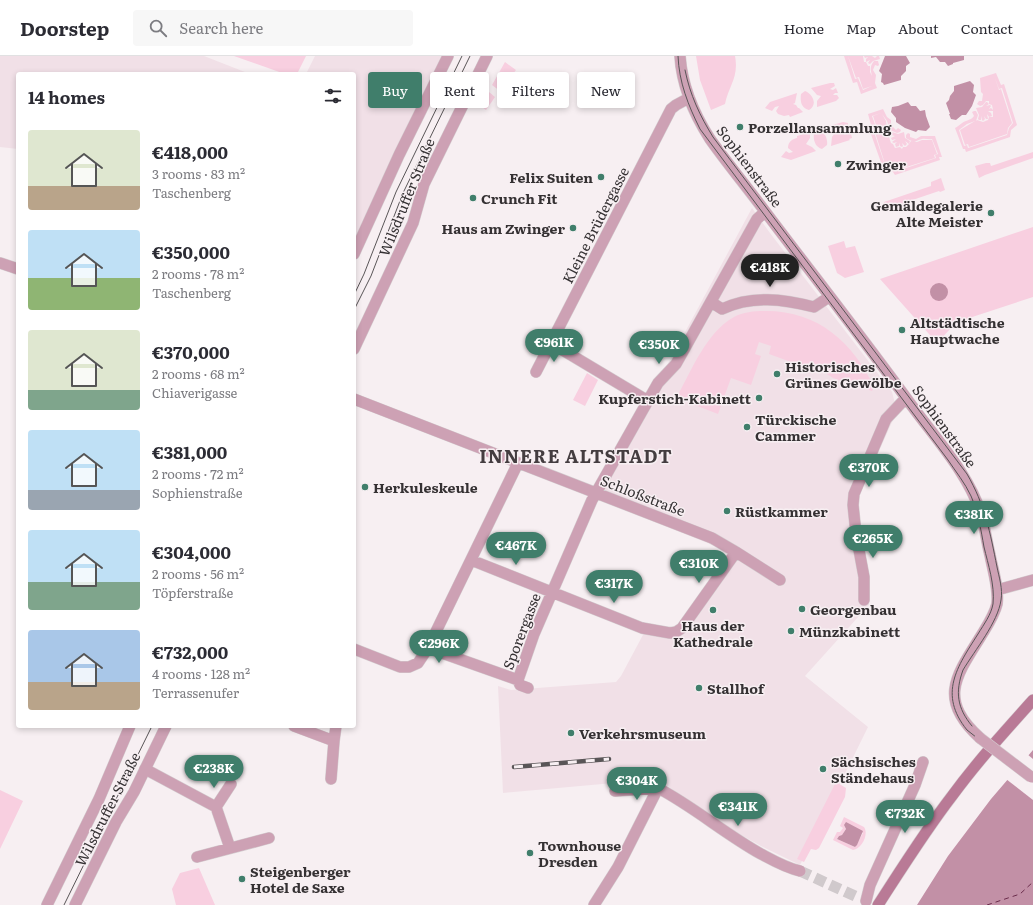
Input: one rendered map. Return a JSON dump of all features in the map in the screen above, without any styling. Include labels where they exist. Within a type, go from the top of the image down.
[{"type":"main road","points":[[878,905],[920,840],[952,796],[990,748],[1033,700]]},
{"type":"street","name":"Wilsdruffer Straße","points":[[356,250],[402,148],[448,56]]},
{"type":"street","name":"Wilsdruffer Straße","points":[[356,345],[414,223],[424,184],[487,56]]},
{"type":"street","name":"Sophienstraße","points":[[680,56],[682,72],[689,98],[702,127],[710,139],[906,398],[963,476],[975,496],[982,517],[997,590],[997,603],[992,618],[956,679],[956,704],[958,711],[966,724],[980,738],[1033,779]]},
{"type":"street","name":"Kleine Brüdergasse","points":[[536,372],[671,109],[689,98]]},
{"type":"street","name":"Sporergasse","points":[[528,688],[520,685],[518,680],[534,634],[596,492],[658,383],[676,364],[757,219],[766,212]]},
{"type":"street","points":[[0,263],[16,269]]},
{"type":"street","points":[[711,302],[722,309],[745,300],[769,299],[797,302],[814,307],[829,297]]},
{"type":"street","points":[[551,343],[648,401]]},
{"type":"street","points":[[864,600],[864,577],[856,534],[853,505],[854,494],[886,419],[906,398]]},
{"type":"street","name":"Schloßstraße","points":[[356,400],[712,538],[780,580]]},
{"type":"street","points":[[356,650],[400,667],[408,667],[418,663],[428,648],[518,463]]},
{"type":"street","points":[[471,560],[642,628],[670,633],[676,632],[682,628],[736,552]]},
{"type":"street","points":[[997,590],[1033,580]]},
{"type":"street","points":[[428,648],[518,680]]},
{"type":"street","name":"Wilsdruffer Straße","points":[[47,905],[99,799],[129,728]]},
{"type":"street","name":"Wilsdruffer Straße","points":[[75,905],[116,822],[134,792],[165,728]]},
{"type":"street","points":[[299,728],[334,741]]},
{"type":"street","points":[[331,779],[336,728]]},
{"type":"street","points":[[878,905],[862,899],[870,885],[915,785],[923,762]]},
{"type":"street","points":[[145,769],[216,807],[230,848]]},
{"type":"street","points":[[216,807],[231,784]]},
{"type":"street","points":[[615,791],[658,788],[672,795],[726,833],[754,850],[783,866],[800,870]]},
{"type":"street","points":[[594,905],[618,867],[658,788]]},
{"type":"street","points":[[197,857],[268,838]]},
{"type":"shaded area","points":[[0,56],[204,56],[245,72],[16,72],[16,149],[0,147]]},
{"type":"shaded area","points":[[234,56],[306,56],[298,72],[279,72]]},
{"type":"shaded area","points":[[315,56],[442,56],[434,72],[430,72],[430,81],[422,98],[422,72],[368,72],[368,108],[417,108],[356,238],[356,72],[307,72]]},
{"type":"shaded area","points":[[696,56],[735,56],[735,76],[725,104],[711,110],[700,80]]},
{"type":"shaded area","points":[[844,56],[848,56],[863,56],[864,62],[870,66],[872,76],[871,65],[874,61],[878,61],[879,65],[875,65],[873,70],[876,75],[875,83],[877,88],[861,94],[857,82],[853,83]],"holes":[[[848,56],[856,78],[859,77],[863,89],[872,86],[863,90],[858,78],[855,79]]]},
{"type":"shaded area","points":[[864,56],[872,56],[875,58],[879,56],[880,59],[873,61],[870,64],[868,63],[870,60],[866,62],[868,57],[865,58]]},
{"type":"shaded area","points":[[885,56],[906,56],[910,63],[906,66],[906,71],[901,76],[901,80],[884,85],[881,82],[882,74],[879,71]]},
{"type":"shaded area","points":[[931,56],[964,56],[964,60],[948,66],[945,62],[940,62],[936,57],[931,58]]},
{"type":"shaded area","points":[[505,62],[516,70],[514,72],[499,72]]},
{"type":"shaded area","points":[[996,73],[1001,85],[1004,84],[1017,125],[1011,130],[1010,137],[966,152],[965,149],[963,149],[955,128],[972,118],[974,116],[972,112],[974,111],[976,111],[978,115],[976,121],[983,122],[988,120],[989,117],[987,114],[988,119],[984,116],[985,119],[983,121],[982,116],[981,120],[978,119],[979,115],[976,108],[982,107],[987,102],[989,104],[989,101],[986,101],[980,106],[977,104],[979,101],[982,101],[983,94],[981,92],[980,78]],"holes":[[[995,78],[999,89],[1002,88],[1013,123],[1009,128],[1007,135],[968,148],[967,145],[964,146],[959,130],[967,124],[975,121],[960,130],[965,145],[968,144],[969,147],[1007,134],[1008,128],[1012,123],[1001,89],[999,90]],[[989,104],[992,105],[993,110],[991,108],[989,109],[991,106],[990,105],[986,106]],[[988,111],[993,111],[993,117],[989,117],[992,116],[991,113]]]},
{"type":"shaded area","points":[[497,76],[497,89],[492,85]]},
{"type":"shaded area","points":[[970,81],[974,85],[973,92],[976,95],[972,106],[966,115],[962,115],[956,120],[951,119],[946,103],[954,91],[954,86]]},
{"type":"shaded area","points":[[834,83],[835,86],[830,89],[833,90],[836,88],[838,93],[833,95],[837,95],[839,98],[836,101],[817,107],[817,101],[821,96],[817,95],[811,88]]},
{"type":"shaded area","points":[[805,91],[812,97],[814,103],[812,108],[809,110],[804,108],[801,102],[801,94]]},
{"type":"shaded area","points":[[489,92],[495,97],[489,106]]},
{"type":"shaded area","points":[[797,93],[795,103],[793,104],[803,112],[790,117],[789,115],[784,116],[778,114],[776,111],[779,106],[775,107],[772,111],[765,108],[770,102]]},
{"type":"shaded area","points":[[908,102],[911,106],[916,106],[920,111],[925,110],[930,127],[926,131],[918,130],[916,132],[905,128],[896,122],[896,118],[891,112],[892,107]]},
{"type":"shaded area","points":[[883,109],[887,117],[891,120],[891,125],[896,130],[898,128],[901,130],[897,133],[890,130],[887,121],[882,114],[886,121],[887,128],[892,132],[898,134],[904,132],[905,138],[910,141],[909,144],[913,141],[906,138],[908,133],[910,134],[910,137],[916,139],[921,136],[935,136],[942,157],[939,157],[940,160],[895,175],[891,169],[883,168],[868,126],[871,125],[868,114]],"holes":[[[881,113],[873,116],[877,128],[874,129],[885,164],[893,165],[897,170],[935,158],[934,155],[937,154],[932,140],[914,141],[923,139],[932,139],[938,154],[935,155],[936,158],[897,171],[893,166],[885,165],[873,129],[876,127],[872,116]],[[891,135],[895,136],[891,138],[892,140],[896,139],[892,142],[897,142],[895,144],[896,147],[899,146],[899,143],[900,146],[903,146],[902,143],[905,146],[907,144],[905,141],[909,144],[906,147],[903,147],[902,149],[900,147],[895,148],[889,137]]]},
{"type":"shaded area","points":[[843,122],[848,123],[848,127],[844,128],[847,129],[850,127],[851,132],[846,134],[851,134],[852,138],[831,146],[832,137],[834,134],[830,134],[825,127]]},
{"type":"shaded area","points":[[819,130],[826,136],[827,140],[827,145],[822,149],[816,145],[814,138],[814,133]]},
{"type":"shaded area","points":[[810,132],[810,138],[806,144],[816,151],[791,160],[781,157],[786,151],[789,153],[793,152],[788,148],[793,139],[797,138],[797,136]]},
{"type":"shaded area","points":[[1033,152],[1033,158],[979,178],[975,166],[990,163],[991,166]]},
{"type":"shaded area","points":[[941,178],[945,190],[883,210],[882,207],[884,202],[931,186],[931,182]]},
{"type":"shaded area","points":[[752,208],[892,392],[897,411],[857,500],[858,525],[867,568],[869,605],[805,676],[868,727],[800,865],[761,846],[716,821],[658,779],[503,793],[498,686],[511,690],[616,682],[621,676],[644,633],[674,630],[730,556],[715,546],[637,515],[591,494],[670,360]]},
{"type":"shaded area","points":[[1033,227],[1033,297],[960,321],[937,343],[880,279]]},
{"type":"shaded area","points":[[844,241],[846,248],[855,246],[864,272],[845,278],[837,273],[828,246]]},
{"type":"shaded area","points":[[939,283],[945,286],[948,292],[945,298],[939,301],[933,298],[930,292],[933,286]]},
{"type":"shaded area","points":[[749,312],[783,312],[801,316],[817,323],[831,332],[844,343],[855,356],[874,387],[872,391],[833,378],[827,373],[818,371],[818,369],[815,368],[813,370],[769,354],[771,346],[759,342],[755,354],[761,356],[751,385],[731,378],[718,414],[692,404],[693,402],[678,395],[708,341],[724,324],[737,315]]},
{"type":"shaded area","points":[[587,373],[598,380],[585,406],[573,400]]},
{"type":"shaded area","points":[[1033,750],[1033,905],[917,905],[948,856],[991,799]]},
{"type":"shaded area","points":[[836,782],[846,788],[845,797],[819,848],[816,850],[811,849],[804,862],[797,859]]},
{"type":"shaded area","points":[[0,790],[23,801],[0,849]]},
{"type":"shaded area","points":[[844,817],[864,827],[866,833],[862,844],[853,850],[833,840],[837,832],[840,832],[843,828],[840,826]],"holes":[[[844,825],[863,833],[855,847],[837,839],[846,829]]]},
{"type":"shaded area","points":[[846,822],[863,831],[855,847],[837,839],[846,829],[844,825]]},
{"type":"shaded area","points":[[199,868],[215,905],[176,905],[172,889],[180,873]]},
{"type":"pier","points":[[1027,754],[1033,759],[1033,800],[1006,779]]},
{"type":"ferry route","points":[[987,905],[1020,894],[1033,882]]},
{"type":"tunnel","points":[[800,871],[857,897]]},
{"type":"tram line","points":[[356,291],[396,192],[462,56]]},
{"type":"tram line","points":[[356,306],[371,276],[403,193],[470,56]]},
{"type":"tram line","points":[[678,56],[680,75],[685,93],[700,129],[948,460],[971,496],[991,575],[993,604],[991,612],[958,669],[952,693],[954,704],[958,717],[967,730],[1033,782]]},
{"type":"tram line","points":[[685,70],[696,105],[713,137],[967,474],[973,485],[983,508],[989,530],[1002,592],[999,609],[991,627],[963,670],[960,678],[958,693],[960,706],[972,726]]},
{"type":"tram line","points":[[64,905],[151,728]]},
{"type":"railway","points":[[514,767],[609,759]]},
{"type":"place","name":"Porzellansammlung","points":[[740,127]]},
{"type":"place","name":"Zwinger","points":[[838,164]]},
{"type":"place","name":"Felix Suiten","points":[[601,177]]},
{"type":"place","name":"Crunch Fit","points":[[473,198]]},
{"type":"place","name":"Gemäldegalerie Alte Meister","points":[[991,213]]},
{"type":"place","name":"Haus am Zwinger","points":[[573,228]]},
{"type":"place","name":"Altstädtische Hauptwache","points":[[902,330]]},
{"type":"place","name":"Historisches Grünes Gewölbe","points":[[777,374]]},
{"type":"place","name":"Kupferstich-Kabinett","points":[[759,398]]},
{"type":"place","name":"Türckische Cammer","points":[[747,427]]},
{"type":"place","name":"Herkuleskeule","points":[[365,487]]},
{"type":"place","name":"Rüstkammer","points":[[727,511]]},
{"type":"place","name":"Georgenbau","points":[[802,609]]},
{"type":"place","name":"Haus der Kathedrale","points":[[713,610]]},
{"type":"place","name":"Münzkabinett","points":[[791,631]]},
{"type":"place","name":"Stallhof","points":[[699,688]]},
{"type":"place","name":"Verkehrsmuseum","points":[[571,733]]},
{"type":"place","name":"Sächsisches Ständehaus","points":[[823,769]]},
{"type":"place","name":"Townhouse Dresden","points":[[530,853]]},
{"type":"place","name":"Steigenberger Hotel de Saxe","points":[[242,879]]},
{"type":"district","name":"INNERE ALTSTADT","points":[[576,455]]}]
